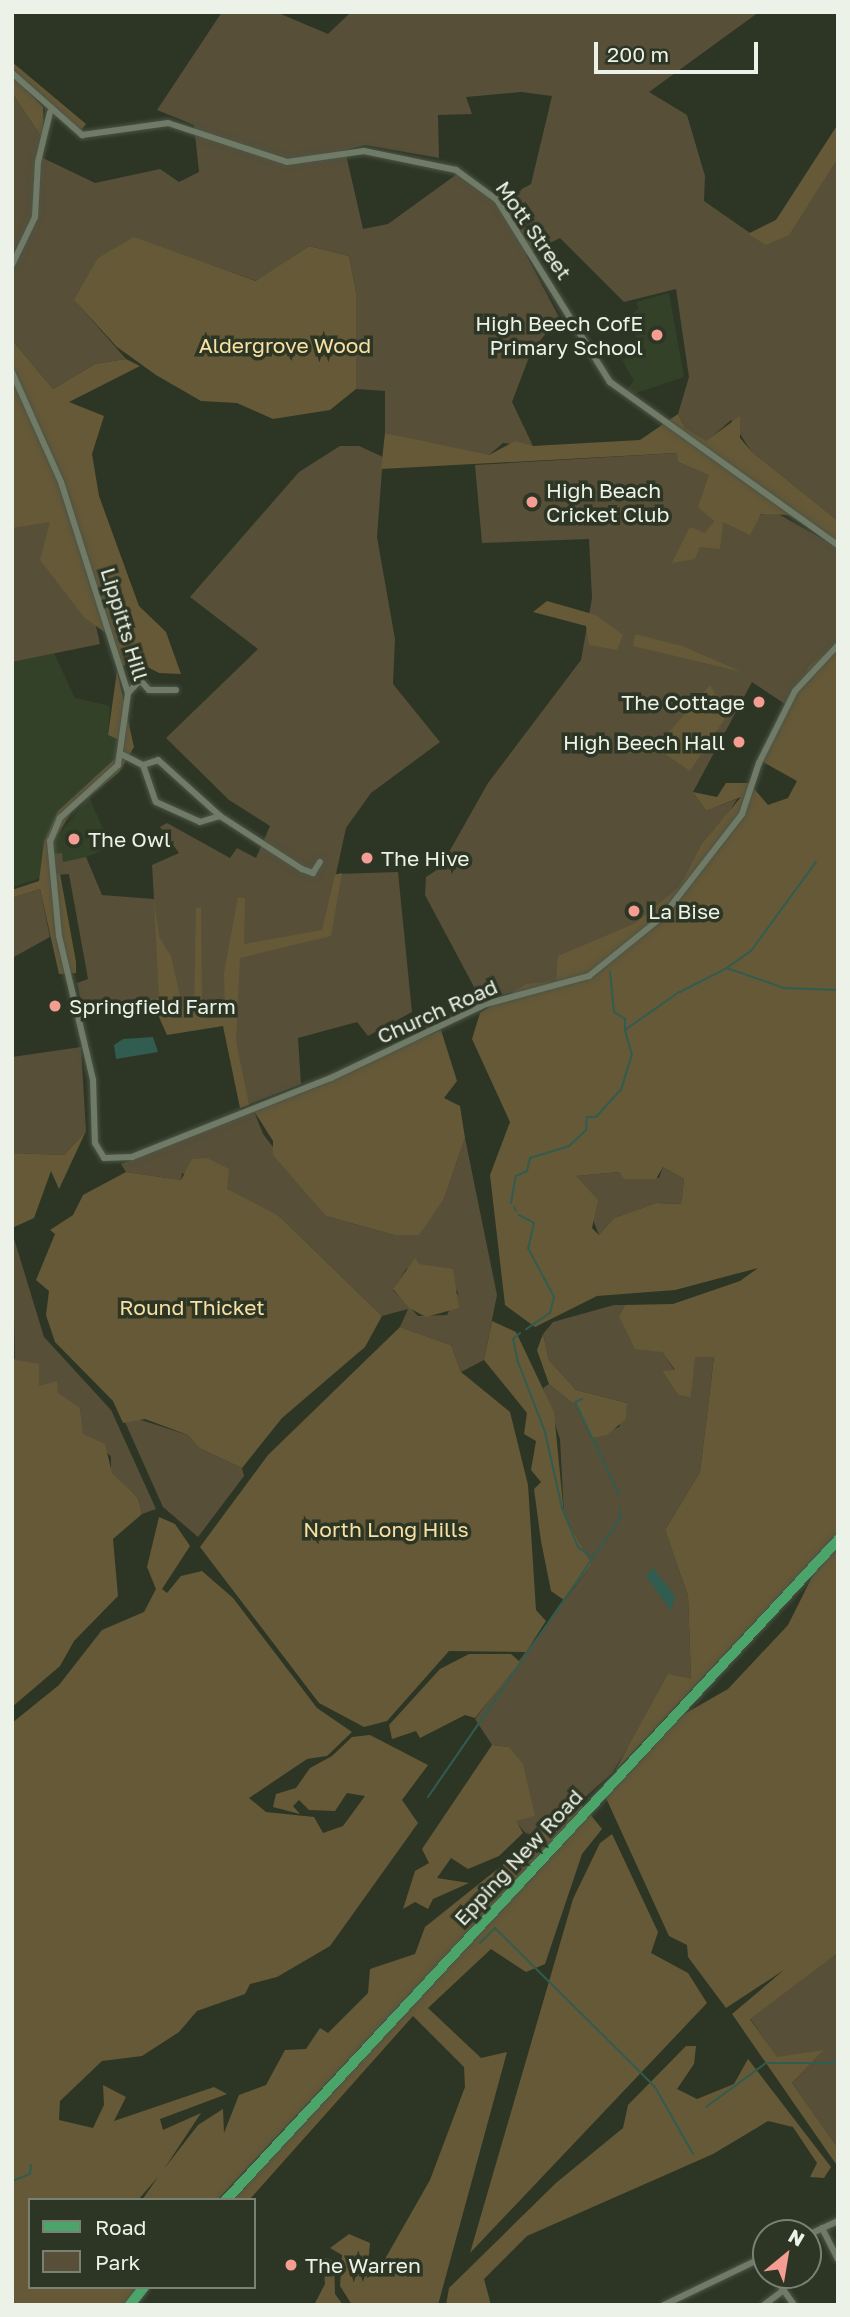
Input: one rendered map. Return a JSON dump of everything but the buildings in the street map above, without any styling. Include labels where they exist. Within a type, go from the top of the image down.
[{"type":"main road","name":"Epping New Road","points":[[228,2198],[838,1540]]},
{"type":"main road","points":[[130,2305],[142,2289]]},
{"type":"street","name":"Mott Street","points":[[12,73],[64,125],[91,136],[183,125],[225,145],[287,162],[364,151],[456,170],[497,200],[610,382],[838,545]]},
{"type":"street","points":[[12,265],[35,217],[38,162],[50,132],[50,112]]},
{"type":"street","points":[[50,132],[64,125]]},
{"type":"street","name":"Lippitts Hill","points":[[12,372],[61,482],[128,693],[123,755]]},
{"type":"street","name":"Church Road","points":[[123,755],[60,818],[50,841],[58,936],[93,1080],[96,1143],[104,1158],[132,1157],[331,1078],[486,1004],[589,976],[663,916],[742,814],[795,691],[838,645]]},
{"type":"street","points":[[128,693],[140,680],[149,690],[177,690]]},
{"type":"street","points":[[123,755],[143,765],[161,805],[200,822],[219,816]]},
{"type":"street","points":[[143,765],[158,760],[219,816],[302,869],[313,873],[320,862]]},
{"type":"street","points":[[838,2221],[822,2228],[838,2259]]},
{"type":"street","points":[[664,2305],[678,2302],[752,2265]]},
{"type":"street","points":[[780,2289],[794,2305]]},
{"type":"street","points":[[764,2305],[781,2292]]},
{"type":"shaded area","name":"High Beech CofE Primary School","points":[[669,293],[684,377],[627,396],[623,393],[634,381],[622,360],[641,354],[630,316],[639,308],[636,302]]},
{"type":"shaded area","points":[[54,653],[75,698],[110,706],[108,735],[119,740],[118,756],[58,811],[44,877],[12,887],[12,662]]},
{"type":"shaded area","points":[[89,797],[111,847],[86,857],[96,891],[73,897],[69,874],[54,875],[54,841]]},
{"type":"green space","points":[[222,12],[276,12],[328,34],[351,12],[759,12],[649,92],[687,115],[705,176],[704,201],[750,233],[776,220],[838,141],[838,521],[751,451],[731,420],[706,442],[685,428],[678,414],[689,377],[676,289],[624,302],[560,238],[526,255],[559,317],[531,352],[512,402],[533,446],[503,443],[489,455],[475,454],[385,433],[385,391],[356,389],[356,292],[349,256],[309,246],[257,281],[134,238],[98,259],[76,302],[126,359],[95,364],[53,389],[12,340],[12,93],[44,141],[43,158],[95,183],[160,169],[179,182],[199,172],[194,125],[157,110]],"holes":[[[521,92],[552,96],[531,184],[496,203],[457,174],[388,224],[363,229],[345,150],[365,145],[439,158],[438,115],[472,114],[466,97]]]},
{"type":"green space","points":[[12,62],[86,124],[80,131],[12,70]]},
{"type":"green space","points":[[12,75],[43,107],[44,141],[12,93]]},
{"type":"green space","points":[[838,124],[838,158],[789,235],[766,245],[748,234],[776,220]]},
{"type":"green space","name":"Aldergrove Wood","points":[[134,237],[256,281],[309,246],[349,256],[356,292],[356,389],[330,410],[273,419],[237,403],[201,401],[156,375],[117,347],[74,300],[98,258]]},
{"type":"green space","points":[[12,340],[53,389],[95,364],[126,359],[140,366],[69,402],[104,416],[92,454],[99,496],[139,606],[166,632],[181,674],[159,673],[134,660],[121,667],[115,640],[84,617],[40,560],[50,522],[12,528]]},
{"type":"green space","points":[[678,414],[685,428],[706,441],[740,416],[740,438],[751,451],[838,521],[838,544],[788,515],[761,514],[750,535],[723,522],[720,549],[700,547],[695,559],[672,563],[690,527],[705,533],[714,521],[698,507],[709,475],[678,462],[677,453],[381,469],[385,433],[489,455],[515,441],[533,446],[640,440]]},
{"type":"green space","points":[[340,446],[359,446],[383,457],[377,537],[395,639],[393,684],[440,742],[371,793],[346,828],[336,874],[398,872],[412,1012],[368,1036],[357,1022],[298,1038],[301,1084],[242,1107],[228,1016],[166,1027],[161,999],[83,1011],[77,983],[88,979],[69,874],[54,875],[54,854],[62,853],[63,862],[86,857],[102,895],[154,899],[152,865],[179,853],[160,827],[167,823],[230,858],[237,848],[256,858],[270,826],[229,800],[166,738],[258,649],[190,597],[299,472]]},
{"type":"green space","points":[[678,453],[678,462],[710,475],[714,521],[700,547],[723,522],[775,512],[838,548],[838,647],[791,708],[752,682],[693,792],[706,811],[737,799],[687,881],[640,936],[557,981],[481,1000],[425,895],[426,877],[440,868],[488,783],[581,660],[592,598],[589,539],[482,543],[475,465]]},
{"type":"green space","points":[[71,514],[100,644],[12,662],[12,523]]},
{"type":"green space","points":[[547,601],[596,615],[623,635],[617,650],[589,645],[586,626],[533,612]]},
{"type":"green space","points":[[635,634],[682,646],[742,672],[633,646]]},
{"type":"green space","points":[[838,645],[838,1533],[615,1771],[668,1674],[691,1679],[688,1596],[665,1530],[700,1472],[714,1357],[695,1357],[691,1397],[678,1395],[662,1371],[675,1370],[662,1352],[635,1349],[619,1316],[625,1305],[673,1304],[740,1281],[758,1268],[675,1290],[597,1296],[535,1327],[505,1305],[490,1175],[510,1122],[472,1039],[480,1013],[526,984],[556,981],[558,956],[636,923],[680,886],[702,844],[741,797],[706,811],[693,792],[717,797],[726,783],[749,783],[768,805],[788,798],[797,781],[763,762],[809,666]],"holes":[[[663,1167],[684,1179],[681,1204],[656,1203],[614,1218],[599,1235],[592,1228],[598,1200],[576,1176],[619,1172],[624,1179],[656,1179]]]},
{"type":"green space","points":[[117,671],[134,747],[119,772],[71,812],[54,841],[54,874],[60,874],[76,962],[76,973],[59,974],[40,889],[12,898],[12,890],[39,881],[44,842],[58,811],[118,756],[119,740],[108,735]]},
{"type":"green space","points":[[710,685],[723,707],[742,693],[690,771],[646,741],[663,739]]},
{"type":"green space","points":[[342,873],[331,936],[240,958],[236,1041],[249,1105],[240,1108],[223,1026],[167,1035],[154,1006],[84,1014],[82,1008],[159,998],[154,899],[159,937],[171,956],[184,1014],[225,1011],[224,973],[238,897],[245,898],[244,944],[322,930],[335,875]]},
{"type":"green space","points":[[40,889],[50,937],[12,958],[12,898]]},
{"type":"green space","points":[[201,907],[202,1005],[194,1006],[196,908]]},
{"type":"green space","points":[[441,1030],[457,1081],[444,1098],[460,1106],[465,1138],[444,1199],[419,1235],[394,1235],[326,1216],[273,1155],[273,1141],[254,1111]]},
{"type":"green space","points":[[81,1047],[86,1131],[64,1155],[12,1153],[12,1057]]},
{"type":"green space","points":[[254,1111],[263,1134],[326,1216],[394,1235],[425,1225],[444,1199],[465,1138],[497,1295],[484,1360],[461,1372],[451,1345],[400,1327],[408,1309],[382,1316],[279,1216],[182,1173],[181,1180],[126,1172],[121,1164]],"holes":[[[419,1264],[453,1283],[458,1293],[447,1315],[418,1316],[393,1290],[406,1269]]]},
{"type":"green space","points":[[86,1131],[59,1189],[51,1171],[34,1218],[12,1228],[12,1153],[64,1155]]},
{"type":"green space","name":"Round Thicket","points":[[207,1158],[229,1169],[227,1189],[279,1216],[382,1316],[365,1347],[282,1418],[242,1468],[199,1448],[188,1435],[145,1419],[123,1423],[113,1401],[55,1342],[46,1315],[49,1291],[36,1280],[55,1234],[50,1230],[73,1215],[83,1195],[126,1172],[181,1180],[192,1159]]},
{"type":"green space","points":[[663,1167],[684,1179],[681,1204],[656,1203],[614,1218],[599,1235],[576,1176],[619,1172],[659,1178]]},
{"type":"green space","points":[[12,1232],[44,1337],[111,1410],[156,1509],[142,1514],[138,1498],[111,1473],[111,1456],[82,1435],[80,1408],[39,1387],[15,1360]]},
{"type":"green space","points":[[415,1258],[419,1264],[453,1269],[459,1308],[426,1317],[409,1308],[393,1289]]},
{"type":"green space","points":[[614,1305],[625,1305],[619,1316],[662,1352],[675,1371],[662,1371],[678,1395],[691,1396],[694,1357],[714,1356],[700,1472],[665,1530],[688,1596],[691,1679],[642,1726],[612,1773],[534,1843],[515,1821],[509,1747],[492,1745],[475,1719],[592,1564],[564,1515],[560,1439],[543,1388],[549,1384],[575,1405],[591,1438],[619,1427],[627,1403],[576,1390],[549,1360],[543,1334],[553,1322]]},
{"type":"green space","points":[[492,1321],[516,1332],[554,1412],[564,1515],[592,1564],[564,1600],[551,1591],[541,1541],[534,1489],[541,1482],[531,1470],[536,1441],[524,1434],[527,1413],[484,1360]]},
{"type":"green space","name":"North Long Hills","points":[[400,1327],[451,1345],[461,1372],[510,1412],[528,1485],[536,1610],[546,1621],[526,1652],[449,1651],[387,1721],[364,1727],[319,1703],[200,1547],[268,1455]]},
{"type":"green space","points":[[543,1334],[549,1360],[576,1390],[627,1403],[626,1419],[607,1435],[591,1438],[575,1405],[549,1384],[537,1350]]},
{"type":"green space","points":[[12,1353],[15,1360],[39,1364],[39,1386],[57,1381],[58,1393],[80,1408],[83,1434],[105,1444],[112,1473],[138,1498],[142,1514],[113,1539],[118,1596],[74,1641],[60,1666],[12,1707]]},
{"type":"green space","points":[[135,1418],[188,1435],[199,1448],[242,1468],[244,1476],[198,1537],[163,1507],[125,1422]]},
{"type":"green space","points":[[159,1517],[175,1524],[190,1546],[162,1589],[167,1593],[181,1576],[202,1571],[233,1598],[317,1708],[352,1732],[327,1756],[307,1759],[249,1798],[266,1812],[314,1817],[323,1833],[343,1826],[365,1796],[347,1793],[335,1811],[309,1810],[299,1800],[293,1806],[300,1814],[273,1807],[276,1794],[296,1788],[310,1768],[332,1756],[352,1737],[370,1735],[428,1765],[402,1800],[418,1823],[330,1946],[277,1977],[250,1984],[245,1994],[197,2011],[179,2032],[142,2056],[102,2061],[60,2101],[59,2120],[93,2128],[104,2105],[103,2085],[126,2097],[114,2121],[214,2087],[227,2094],[160,2119],[163,2130],[201,2113],[164,2169],[198,2125],[223,2109],[224,2133],[239,2095],[266,2085],[285,2050],[306,2049],[320,2028],[328,2033],[368,1993],[370,1969],[415,1954],[425,1927],[580,1803],[584,1808],[219,2198],[143,2198],[158,2177],[140,2198],[28,2198],[28,2289],[138,2289],[126,2305],[12,2305],[12,1723],[59,1685],[102,1630],[144,1612],[156,1589],[147,1567]]},
{"type":"green space","points":[[838,1546],[838,1953],[750,2019],[777,2057],[824,2050],[792,2083],[838,2148],[838,2167],[732,2014],[784,1970],[726,2008],[688,1957],[687,1945],[669,1936],[606,1798],[679,1717],[728,1689],[788,1625],[812,1577]]},
{"type":"green space","points":[[469,1654],[511,1654],[520,1662],[475,1718],[465,1715],[420,1738],[416,1731],[392,1739],[389,1725],[440,1669]]},
{"type":"green space","points":[[492,1745],[509,1747],[523,1764],[535,1816],[516,1821],[523,1833],[499,1856],[468,1869],[451,1858],[437,1878],[469,1883],[433,1899],[428,1909],[415,1902],[403,1909],[415,1871],[429,1863],[422,1849]]},
{"type":"green space","points":[[590,1814],[602,1829],[582,1854],[545,1964],[526,1972],[491,1949],[428,2008],[481,2058],[507,2052],[438,2305],[352,2305],[340,2286],[342,2255],[330,2248],[349,2234],[370,2243],[367,2278],[377,2273],[430,2180],[465,2087],[464,2067],[413,2016],[251,2198],[234,2198]]},
{"type":"green space","points":[[612,1834],[658,1932],[651,1953],[688,1973],[707,2003],[470,2253],[573,1899],[600,1843]]},
{"type":"green space","points":[[838,1953],[838,2148],[792,2083],[823,2051],[777,2058],[750,2018]]},
{"type":"green space","points":[[686,2046],[696,2046],[694,2064],[677,2089],[697,2099],[734,2084],[748,2059],[831,2167],[824,2178],[810,2177],[817,2163],[793,2127],[768,2121],[713,2154],[527,2236],[484,2279],[491,2305],[446,2305],[449,2288],[556,2183],[623,2128],[628,2105]]},
{"type":"green space","points":[[323,2257],[334,2261],[335,2294],[343,2305],[314,2305],[325,2284]]},
{"type":"water","points":[[153,1037],[158,1052],[116,1059],[114,1045],[123,1039]]},
{"type":"water","points":[[653,1568],[675,1596],[671,1611],[646,1576]]},
{"type":"waterway","points":[[728,967],[751,951],[816,862]]},
{"type":"waterway","points":[[680,992],[727,968],[784,988],[838,990]]},
{"type":"waterway","points":[[610,972],[614,1012],[625,1019],[625,1030]]},
{"type":"waterway","points":[[621,1090],[632,1055],[625,1030],[679,992]]},
{"type":"waterway","points":[[511,1203],[516,1176],[527,1171],[530,1158],[569,1146],[586,1130],[587,1117],[596,1117],[620,1090]]},
{"type":"waterway","points":[[514,1207],[516,1211]]},
{"type":"waterway","points":[[519,1215],[534,1223],[528,1248],[554,1297],[550,1313],[526,1329]]},
{"type":"waterway","points":[[520,1333],[513,1339],[518,1362],[545,1432],[562,1508],[578,1547],[591,1557]]},
{"type":"waterway","points":[[582,1399],[575,1402],[620,1496]]},
{"type":"waterway","points":[[428,1797],[621,1517],[619,1508]]},
{"type":"waterway","points":[[480,1943],[495,1928],[655,2087],[693,2154]]},
{"type":"waterway","points":[[706,2107],[766,2063],[838,2063]]},
{"type":"waterway","points":[[12,2181],[30,2174],[31,2165]]},
{"type":"place","name":"High Beech CofE Primary School","points":[[657,335]]},
{"type":"place","name":"High Beach Cricket Club","points":[[532,502]]},
{"type":"place","name":"The Cottage","points":[[759,702]]},
{"type":"place","name":"High Beech Hall","points":[[739,742]]},
{"type":"place","name":"The Owl","points":[[74,839]]},
{"type":"place","name":"The Hive","points":[[367,858]]},
{"type":"place","name":"La Bise","points":[[634,911]]},
{"type":"place","name":"Springfield Farm","points":[[55,1006]]},
{"type":"place","name":"The Warren","points":[[291,2265]]}]
